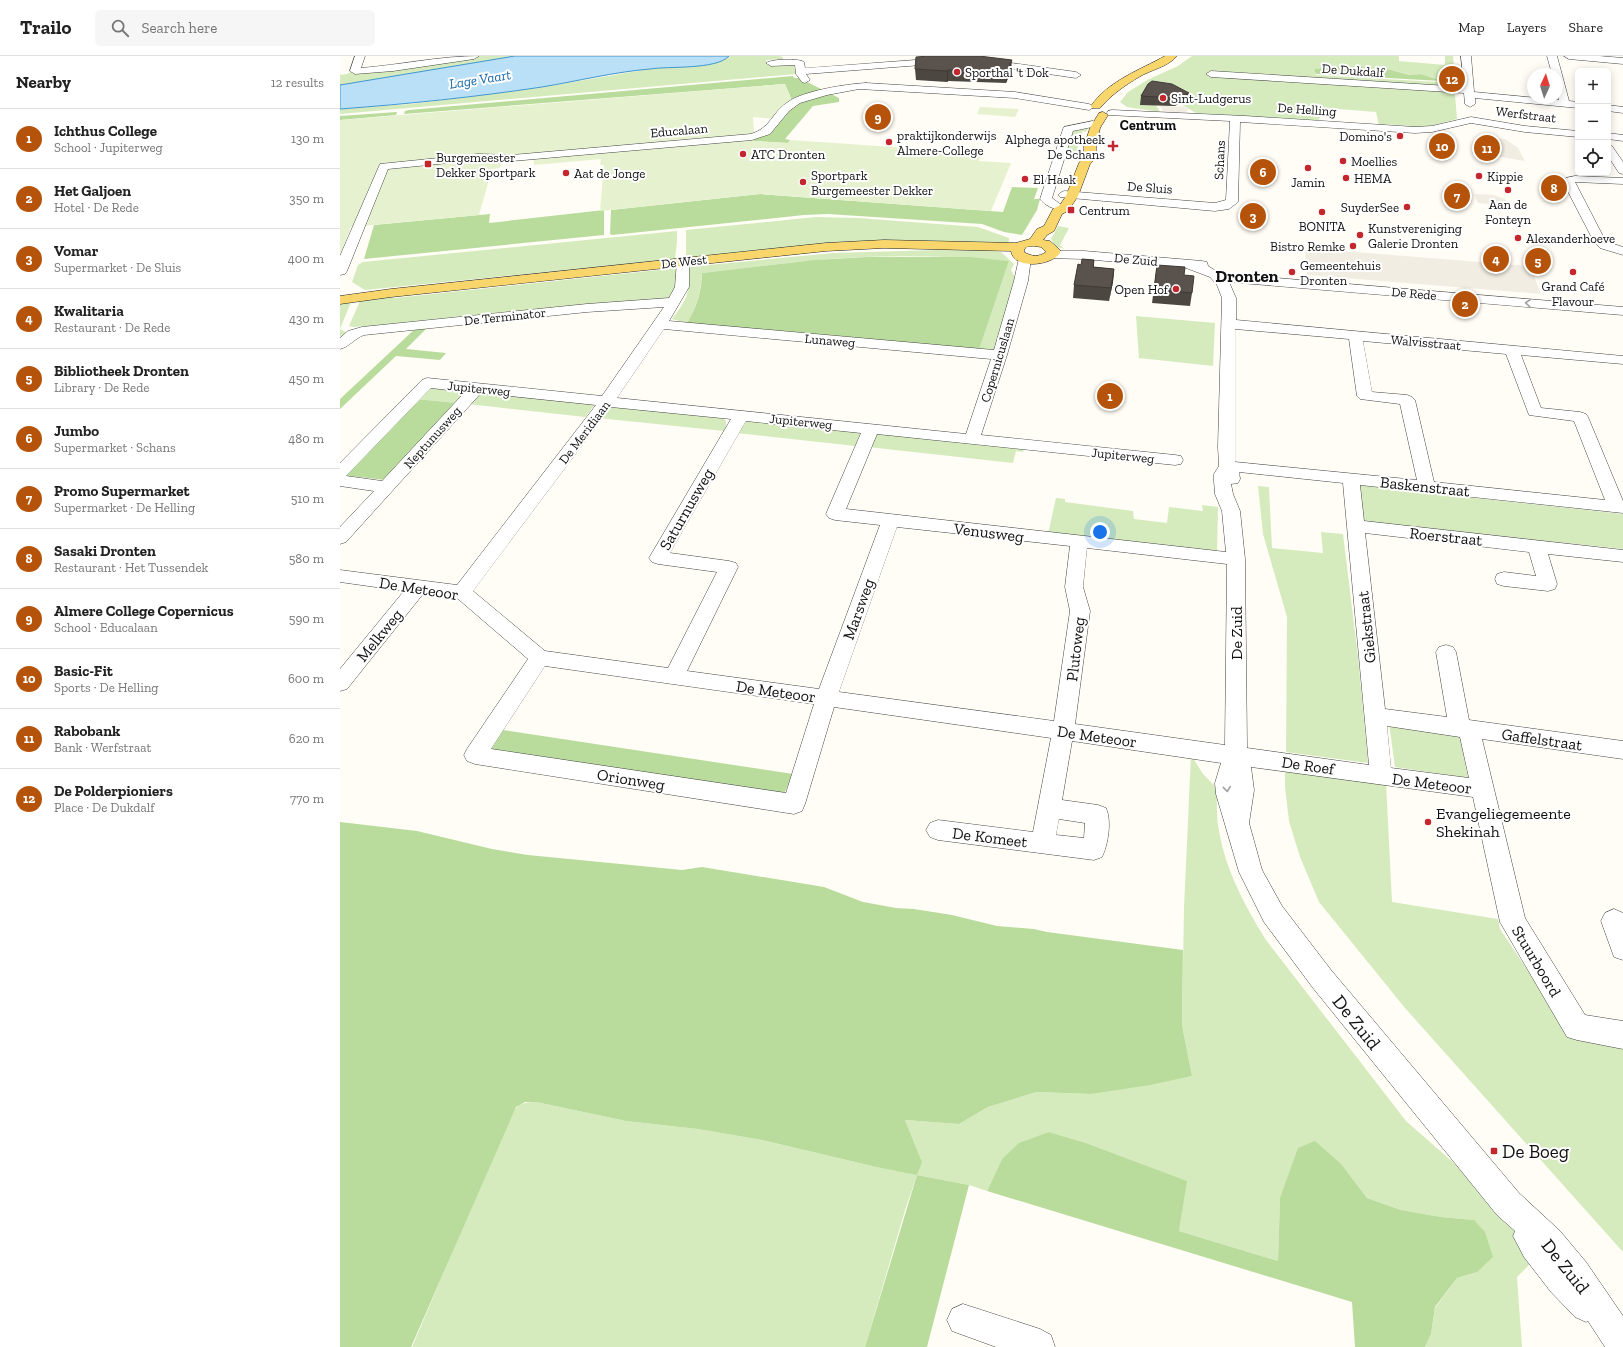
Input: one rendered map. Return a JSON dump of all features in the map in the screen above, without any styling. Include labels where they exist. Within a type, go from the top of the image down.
[{"type":"main road","points":[[1046,248],[1022,244],[1024,254],[1044,259],[1049,234],[1049,228],[1057,209],[1064,208],[1068,195],[1085,163],[1090,158],[1090,146],[1099,113],[1110,94],[1126,82],[1142,76],[1149,69],[1172,56]]},
{"type":"main road","name":"De West","points":[[340,300],[683,261],[826,247],[884,244],[978,247],[1024,254]]},
{"type":"main road","name":"De West","points":[[340,296],[374,292],[391,293]]},
{"type":"street","points":[[360,56],[354,71],[392,68],[474,56]]},
{"type":"street","points":[[1466,56],[1471,120]]},
{"type":"street","points":[[1552,56],[1565,104]]},
{"type":"street","points":[[1569,56],[1623,61]]},
{"type":"street","points":[[801,71],[952,60]]},
{"type":"street","points":[[972,61],[1025,72],[1076,75]]},
{"type":"street","points":[[771,63],[799,62],[801,74],[806,82],[828,92]]},
{"type":"street","points":[[891,80],[902,64]]},
{"type":"street","name":"De Dukdalf","points":[[1211,74],[1469,92],[1485,103],[1575,105]]},
{"type":"street","name":"Educalaan","points":[[342,267],[384,166],[478,157],[512,158],[752,137],[762,135],[770,130],[792,103],[852,86],[891,80],[1017,91],[1099,113]]},
{"type":"street","points":[[1611,108],[1623,110]]},
{"type":"street","points":[[1057,209],[1046,199],[1068,129],[1099,113]]},
{"type":"street","name":"De Helling","points":[[1099,113],[1140,113],[1415,130],[1432,129],[1471,120]]},
{"type":"street","name":"Schans","points":[[1232,202],[1235,119]]},
{"type":"street","name":"Werfstraat","points":[[1471,120],[1575,134]]},
{"type":"street","points":[[1611,136],[1623,138]]},
{"type":"street","points":[[1611,153],[1623,171]]},
{"type":"street","points":[[1623,181],[1575,179],[1569,181],[1599,240],[1608,247],[1623,251]]},
{"type":"street","name":"De Sluis","points":[[1068,195],[1215,206],[1225,206],[1232,202]]},
{"type":"street","points":[[347,222],[360,221]]},
{"type":"street","name":"De Zuid","points":[[1046,248],[1084,255],[1209,267],[1234,278],[1234,288],[1229,298]]},
{"type":"street","name":"Copernicuslaan","points":[[972,439],[1000,355],[1021,281],[1030,270],[1024,254]]},
{"type":"street","name":"De Meridiaan","points":[[462,592],[607,401],[660,324],[682,287],[683,261]]},
{"type":"street","name":"De Zuid","points":[[1188,264],[1202,268],[1220,278],[1227,287],[1229,298],[1227,466],[1231,474],[1234,502],[1231,511],[1236,559],[1236,756],[1226,783],[1227,794],[1238,823],[1251,872],[1273,914],[1322,979],[1508,1204],[1537,1250],[1564,1284],[1616,1342]]},
{"type":"street","name":"De Rede","points":[[1234,278],[1623,310]]},
{"type":"street","name":"De Terminator","points":[[340,345],[353,334],[362,330],[587,308],[674,302]]},
{"type":"street","name":"Lunaweg","points":[[660,324],[1000,355]]},
{"type":"street","name":"Walvisstraat","points":[[1228,324],[1623,360]]},
{"type":"street","points":[[1355,335],[1365,396],[1407,400],[1426,487]]},
{"type":"street","points":[[1512,350],[1535,412],[1580,417],[1619,507]]},
{"type":"street","name":"Jupiterweg","points":[[340,473],[427,383],[1175,460]]},
{"type":"street","name":"Neptunusweg","points":[[340,538],[477,388]]},
{"type":"street","name":"Saturnusweg","points":[[674,677],[729,567],[658,558],[741,415]]},
{"type":"street","name":"Venusweg","points":[[871,429],[835,514],[1236,559]]},
{"type":"street","name":"Baskenstraat","points":[[1227,466],[1619,507]]},
{"type":"street","name":"Giekstraat","points":[[1351,479],[1381,776]]},
{"type":"street","points":[[340,481],[387,487]]},
{"type":"street","name":"Marsweg","points":[[826,698],[890,521]]},
{"type":"street","name":"Roerstraat","points":[[1356,526],[1623,556]]},
{"type":"street","name":"Plutoweg","points":[[1063,732],[1080,611],[1074,586],[1079,542]]},
{"type":"street","points":[[1504,579],[1548,584],[1537,546]]},
{"type":"street","name":"De Meteoor","points":[[340,576],[462,592],[540,658],[1236,756]]},
{"type":"street","name":"Melkweg","points":[[340,683],[419,586]]},
{"type":"street","points":[[1446,652],[1464,728]]},
{"type":"street","name":"Orionweg","points":[[540,658],[475,755],[794,804],[826,698]]},
{"type":"street","name":"Gaffelstraat","points":[[1375,716],[1623,750]]},
{"type":"street","name":"Stuurboord","points":[[1464,728],[1483,789],[1513,922],[1578,1027],[1623,1035]]},
{"type":"street","name":"De Komeet","points":[[1043,843],[1063,732]]},
{"type":"street","name":"De Roef","points":[[1236,756],[1381,776]]},
{"type":"street","name":"De Meteoor","points":[[1381,776],[1483,789]]},
{"type":"street","name":"De Komeet","points":[[938,830],[1094,850],[1098,815],[1049,808]]},
{"type":"street","points":[[1614,921],[1623,948]]},
{"type":"street","points":[[963,1320],[1028,1341],[1039,1347]]},
{"type":"green space","points":[[476,56],[515,56],[340,85],[340,75],[351,72],[360,73]]},
{"type":"green space","points":[[729,56],[783,57],[783,59],[766,60],[767,65],[793,63],[796,74],[340,114],[340,109],[412,104],[544,87],[649,69],[708,64]]},
{"type":"green space","points":[[1192,56],[1399,56],[1399,61],[1445,65],[1445,56],[1453,56],[1455,82],[1442,81],[1421,74],[1411,75],[1383,68],[1340,66],[1315,69],[1316,75],[1454,83],[1457,119],[1427,127],[1412,128],[1410,126],[1385,124],[1385,126],[1379,126],[1376,112],[1326,108],[1318,121],[1196,113],[1182,105],[1156,105],[1160,112],[1127,107],[1120,102],[1128,92],[1149,79],[1178,66]]},
{"type":"green space","points":[[1340,66],[1383,68],[1410,75],[1421,74],[1442,81],[1316,74],[1314,69]]},
{"type":"green space","points":[[793,76],[794,78],[799,78],[825,91],[792,101],[785,84],[404,114],[405,111],[409,110]]},
{"type":"green space","name":"Sportpark Burgemeester Dekker","points":[[785,84],[792,101],[774,119],[753,117],[754,131],[752,138],[754,141],[788,143],[790,140],[982,153],[979,161],[1011,163],[991,211],[760,194],[600,211],[604,165],[600,165],[601,159],[534,165],[534,160],[501,163],[500,168],[492,169],[479,215],[351,227],[340,254],[340,120]]},
{"type":"green space","points":[[831,94],[839,98],[839,102],[813,106],[785,139],[790,140],[788,143],[754,141],[752,138],[776,126],[793,106],[804,100]]},
{"type":"green space","points":[[980,107],[1019,109],[1015,117],[977,114]]},
{"type":"green space","points":[[397,112],[396,115],[340,120],[340,116]]},
{"type":"green space","points":[[1089,126],[1086,132],[1083,131],[1077,145],[1080,153],[1065,151],[1071,132]]},
{"type":"green space","points":[[1012,187],[1038,188],[1034,199],[1040,199],[1037,210],[1022,235],[1004,232],[982,224],[828,214],[610,234],[611,210],[760,194],[1003,212]]},
{"type":"green space","points":[[604,210],[604,235],[364,259],[374,225],[490,214],[489,223]]},
{"type":"green space","points":[[816,217],[858,218],[978,227],[1009,238],[1009,241],[1005,244],[917,242],[686,257],[686,230]]},
{"type":"green space","points":[[1058,226],[1069,228],[1060,245],[1064,249],[1055,246],[1051,239]]},
{"type":"green space","points":[[677,231],[675,259],[365,290],[352,282],[358,265],[363,262]]},
{"type":"green space","points":[[974,249],[1001,252],[1014,264],[1011,270],[1015,277],[995,351],[979,350],[1009,261],[974,258],[902,256],[866,257],[804,261],[702,273],[698,298],[687,323],[672,319],[682,306],[687,295],[689,284],[688,267],[833,253]]},
{"type":"green space","points":[[867,257],[969,257],[1009,261],[979,350],[687,323],[698,299],[702,273],[815,260]]},
{"type":"green space","points":[[677,268],[677,283],[671,299],[365,328],[364,326],[349,326],[360,301],[389,296],[395,298]]},
{"type":"green space","points":[[351,302],[340,329],[340,303]]},
{"type":"green space","points":[[1136,316],[1215,323],[1213,366],[1139,358]]},
{"type":"green space","points":[[428,327],[406,349],[446,353],[440,360],[396,356],[340,409],[340,399],[416,328]]},
{"type":"green space","points":[[340,329],[349,334],[340,341]]},
{"type":"green space","points":[[431,384],[469,388],[456,403],[417,399]]},
{"type":"green space","points":[[481,389],[597,402],[585,417],[468,404]]},
{"type":"green space","points":[[417,399],[456,403],[385,480],[342,475]]},
{"type":"green space","points":[[609,403],[719,415],[726,421],[726,426],[724,431],[598,418]]},
{"type":"green space","points":[[752,419],[861,431],[855,446],[737,433],[744,423]]},
{"type":"green space","points":[[874,432],[1024,448],[1023,452],[1016,451],[1013,463],[868,447]]},
{"type":"green space","points":[[1358,485],[1623,514],[1623,549],[1362,521]]},
{"type":"green space","points":[[1258,486],[1269,487],[1272,548],[1323,553],[1321,532],[1343,534],[1358,657],[1368,763],[1286,752],[1287,617],[1263,534]]},
{"type":"green space","points":[[1056,498],[1065,499],[1065,502],[1133,511],[1134,519],[1167,523],[1169,507],[1203,511],[1202,505],[1218,507],[1217,553],[1048,534]]},
{"type":"green space","points":[[1389,723],[1459,732],[1468,778],[1395,767]]},
{"type":"green space","points":[[496,729],[793,774],[783,796],[483,750]]},
{"type":"green space","points":[[1191,755],[1203,774],[1217,788],[1218,826],[1226,860],[1237,888],[1266,940],[1406,1121],[1488,1193],[1536,1258],[1517,1277],[1522,1347],[1425,1347],[1431,1334],[1435,1308],[1457,1278],[1477,1272],[1474,1220],[1441,1217],[1401,1210],[1367,1198],[1342,1165],[1280,1198],[1278,1261],[1179,1231],[1186,1181],[1086,1143],[1049,1132],[1002,1159],[987,1191],[969,1185],[917,1175],[905,1210],[865,1347],[412,1347],[506,1126],[516,1108],[524,1103],[536,1102],[626,1121],[698,1129],[762,1140],[872,1166],[920,1165],[922,1162],[905,1120],[959,1124],[988,1107],[1036,1092],[1091,1094],[1192,1076],[1182,1025],[1184,908]]},
{"type":"green space","points":[[1285,769],[1386,783],[1392,902],[1498,919],[1500,929],[1572,1036],[1623,1045],[1623,1252],[1405,1008],[1319,902],[1300,857],[1289,821],[1285,787]]},
{"type":"green space","points":[[340,822],[417,831],[492,849],[528,855],[682,870],[702,867],[824,887],[863,902],[952,915],[997,926],[1034,929],[1183,950],[1182,1025],[1192,1076],[1150,1085],[1091,1094],[1036,1092],[988,1107],[959,1124],[905,1120],[922,1162],[917,1175],[762,1140],[698,1129],[626,1121],[536,1102],[525,1102],[516,1107],[411,1347],[340,1347]]},
{"type":"green space","points":[[1049,1132],[1086,1143],[1187,1181],[1179,1231],[1278,1261],[1280,1198],[1298,1148],[1315,1141],[1342,1165],[1367,1198],[1401,1210],[1441,1217],[1474,1220],[1485,1232],[1493,1257],[1477,1272],[1457,1278],[1435,1307],[1431,1334],[1425,1347],[1355,1347],[1352,1302],[987,1191],[1002,1159],[1019,1143]]},
{"type":"green space","points":[[917,1175],[969,1185],[927,1347],[865,1347]]},
{"type":"shaded area","points":[[1165,105],[1174,107],[1181,106],[1189,109],[1186,111],[1195,115],[1162,112],[1162,108],[1158,106]]},
{"type":"shaded area","points":[[1482,138],[1505,139],[1518,148],[1525,161],[1495,156]]},
{"type":"shaded area","points":[[1474,194],[1494,195],[1505,199],[1510,205],[1478,203]]},
{"type":"shaded area","points":[[1305,248],[1530,266],[1541,294],[1307,275]]},
{"type":"water","name":"Lage Vaart","points":[[515,56],[729,56],[714,64],[692,67],[636,70],[542,87],[467,97],[340,109],[340,85]]},
{"type":"building","points":[[979,56],[1012,60],[1006,72],[915,69],[916,57]]},
{"type":"building","points":[[1152,81],[1172,84],[1189,93],[1176,98],[1141,96],[1148,84]]},
{"type":"building","points":[[1082,259],[1094,260],[1093,267],[1114,269],[1111,288],[1074,285],[1078,264],[1081,265]]},
{"type":"building","points":[[1157,265],[1185,267],[1184,275],[1194,276],[1192,293],[1154,289]]},
{"type":"place","name":"Sporthal 't Dok","points":[[957,72]]},
{"type":"place","name":"De Polderpioniers","points":[[1452,79]]},
{"type":"place","name":"Sint-Ludgerus","points":[[1163,98]]},
{"type":"place","name":"Almere College Copernicus","points":[[878,117]]},
{"type":"place","name":"Domino's","points":[[1400,136]]},
{"type":"place","name":"praktijkonderwijs Almere-College","points":[[889,142]]},
{"type":"place","name":"Alphega apotheek De Schans","points":[[1113,146]]},
{"type":"place","name":"Basic-Fit","points":[[1442,146]]},
{"type":"place","name":"Rabobank","points":[[1487,148]]},
{"type":"place","name":"ATC Dronten","points":[[743,154]]},
{"type":"place","name":"Moellies","points":[[1343,161]]},
{"type":"place","name":"Burgemeester Dekker Sportpark","points":[[428,164]]},
{"type":"place","name":"Jamin","points":[[1308,168]]},
{"type":"place","name":"Jumbo","points":[[1263,172]]},
{"type":"place","name":"Aat de Jonge","points":[[566,173]]},
{"type":"place","name":"Kippie","points":[[1479,176]]},
{"type":"place","name":"HEMA","points":[[1346,178]]},
{"type":"place","name":"El Haak","points":[[1025,179]]},
{"type":"place","name":"Sportpark Burgemeester Dekker","points":[[803,182]]},
{"type":"place","name":"Sasaki Dronten","points":[[1554,188]]},
{"type":"place","name":"Aan de Fonteyn","points":[[1508,190]]},
{"type":"place","name":"Promo Supermarket","points":[[1457,196]]},
{"type":"place","name":"SuyderSee","points":[[1407,207]]},
{"type":"place","name":"Centrum","points":[[1071,210]]},
{"type":"place","name":"BONITA","points":[[1322,212]]},
{"type":"place","name":"Vomar","points":[[1253,216]]},
{"type":"place","name":"Kunstvereniging Galerie Dronten","points":[[1360,235]]},
{"type":"place","name":"Alexanderhoeve","points":[[1518,238]]},
{"type":"place","name":"Bistro Remke","points":[[1353,246]]},
{"type":"place","name":"Kwalitaria","points":[[1496,259]]},
{"type":"place","name":"Bibliotheek Dronten","points":[[1538,261]]},
{"type":"place","name":"Gemeentehuis Dronten","points":[[1292,272]]},
{"type":"place","name":"Grand Café Flavour","points":[[1573,272]]},
{"type":"place","name":"Open Hof","points":[[1176,289]]},
{"type":"place","name":"Het Galjoen","points":[[1465,304]]},
{"type":"place","name":"Ichthus College","points":[[1110,396]]},
{"type":"place","name":"Evangeliegemeente Shekinah","points":[[1428,822]]},
{"type":"place","name":"De Boeg","points":[[1494,1151]]},
{"type":"district","name":"Centrum","points":[[1148,125]]},
{"type":"district","name":"Dronten","points":[[1247,276]]}]
